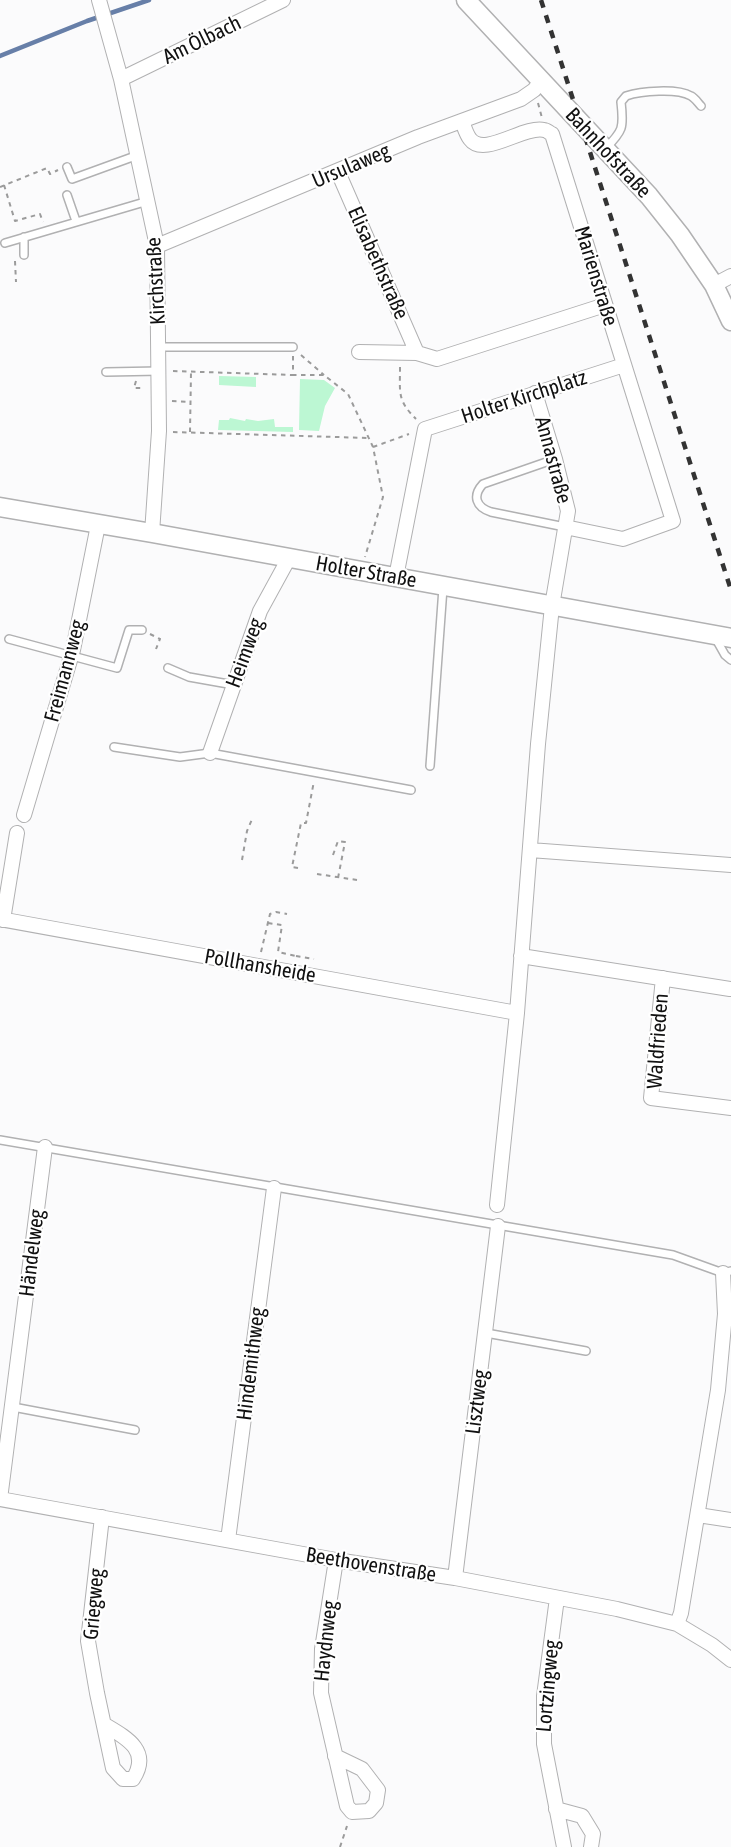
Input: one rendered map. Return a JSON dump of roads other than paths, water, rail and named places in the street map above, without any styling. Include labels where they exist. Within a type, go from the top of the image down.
[{"type":"street","name":"Am Ölbach","points":[[121,79],[283,0]]},
{"type":"street","name":"Bahnhofstraße","points":[[466,0],[538,85],[605,149],[649,196],[714,285],[731,321]]},
{"type":"street","name":"Kirchstraße","points":[[99,3],[121,79],[158,246],[160,394],[153,533]]},
{"type":"street","name":"Ursulaweg","points":[[158,246],[418,137],[521,99],[538,85]]},
{"type":"street","name":"Marienstraße","points":[[462,121],[470,140],[477,145],[488,145],[534,130],[543,129],[552,134],[673,521]]},
{"type":"street","name":"Elisabethstraße","points":[[338,172],[417,353]]},
{"type":"street","points":[[714,285],[731,276]]},
{"type":"street","name":"Elisabethstraße","points":[[359,352],[417,353],[437,359],[605,305]]},
{"type":"street","name":"Holter Kirchplatz","points":[[396,577],[425,429],[624,365]]},
{"type":"street","name":"Annastraße","points":[[535,393],[568,511],[552,606]]},
{"type":"street","name":"Holter Straße","points":[[0,507],[722,636]]},
{"type":"street","name":"Annastraße","points":[[566,527],[623,539],[673,521]]},
{"type":"street","name":"Freimannweg","points":[[24,815],[72,656],[98,525]]},
{"type":"street","name":"Heimweg","points":[[210,753],[260,611],[289,558]]},
{"type":"street","points":[[497,1205],[517,1012],[552,606]]},
{"type":"street","name":"Pollhansheide","points":[[17,833],[2,920],[517,1012]]},
{"type":"street","points":[[530,850],[731,865]]},
{"type":"street","name":"Waldfrieden","points":[[521,956],[730,989]]},
{"type":"street","name":"Waldfrieden","points":[[663,978],[651,1098],[731,1108]]},
{"type":"street","name":"Händelweg","points":[[0,1499],[9,1404],[45,1147]]},
{"type":"street","name":"Hindemithweg","points":[[228,1540],[274,1188]]},
{"type":"street","name":"Lisztweg","points":[[455,1578],[498,1226]]},
{"type":"street","points":[[677,1624],[724,1391],[727,1272]]},
{"type":"street","name":"Beethovenstraße","points":[[0,1499],[336,1560],[455,1578],[617,1609],[677,1624],[731,1660]]},
{"type":"street","points":[[698,1515],[731,1520]]},
{"type":"street","name":"Griegweg","points":[[102,1517],[88,1641],[105,1725]]},
{"type":"street","name":"Haydnweg","points":[[335,1756],[362,1769],[378,1790],[376,1803],[369,1811],[352,1812],[347,1806],[335,1756],[321,1694],[322,1649],[336,1560]]},
{"type":"street","name":"Lortzingweg","points":[[557,1598],[544,1696],[544,1744],[564,1847]]},
{"type":"street","points":[[556,1809],[582,1816],[593,1834],[591,1847]]},
{"type":"lane","points":[[605,149],[621,133],[623,118],[621,102],[626,96],[639,92],[678,92],[692,96],[701,106]]},
{"type":"lane","points":[[67,166],[72,179],[138,155]]},
{"type":"lane","points":[[67,195],[76,221]]},
{"type":"lane","points":[[5,243],[148,201]]},
{"type":"lane","points":[[24,237],[24,255]]},
{"type":"lane","points":[[159,347],[293,347]]},
{"type":"lane","points":[[106,372],[159,371]]},
{"type":"lane","points":[[555,459],[483,484],[476,492],[476,500],[482,509],[491,512],[566,527]]},
{"type":"lane","points":[[430,766],[443,586]]},
{"type":"lane","points":[[9,639],[117,668],[129,630],[142,630]]},
{"type":"lane","points":[[722,636],[725,655],[731,660]]},
{"type":"lane","points":[[168,668],[189,677],[234,685]]},
{"type":"lane","points":[[114,747],[180,757],[210,753],[411,790]]},
{"type":"lane","points":[[0,1140],[673,1255],[727,1272]]},
{"type":"lane","points":[[486,1333],[586,1351]]},
{"type":"lane","points":[[9,1404],[135,1430]]},
{"type":"waterway","points":[[0,56],[87,21],[149,0]]},
{"type":"railway","points":[[541,0],[731,590]]}]
